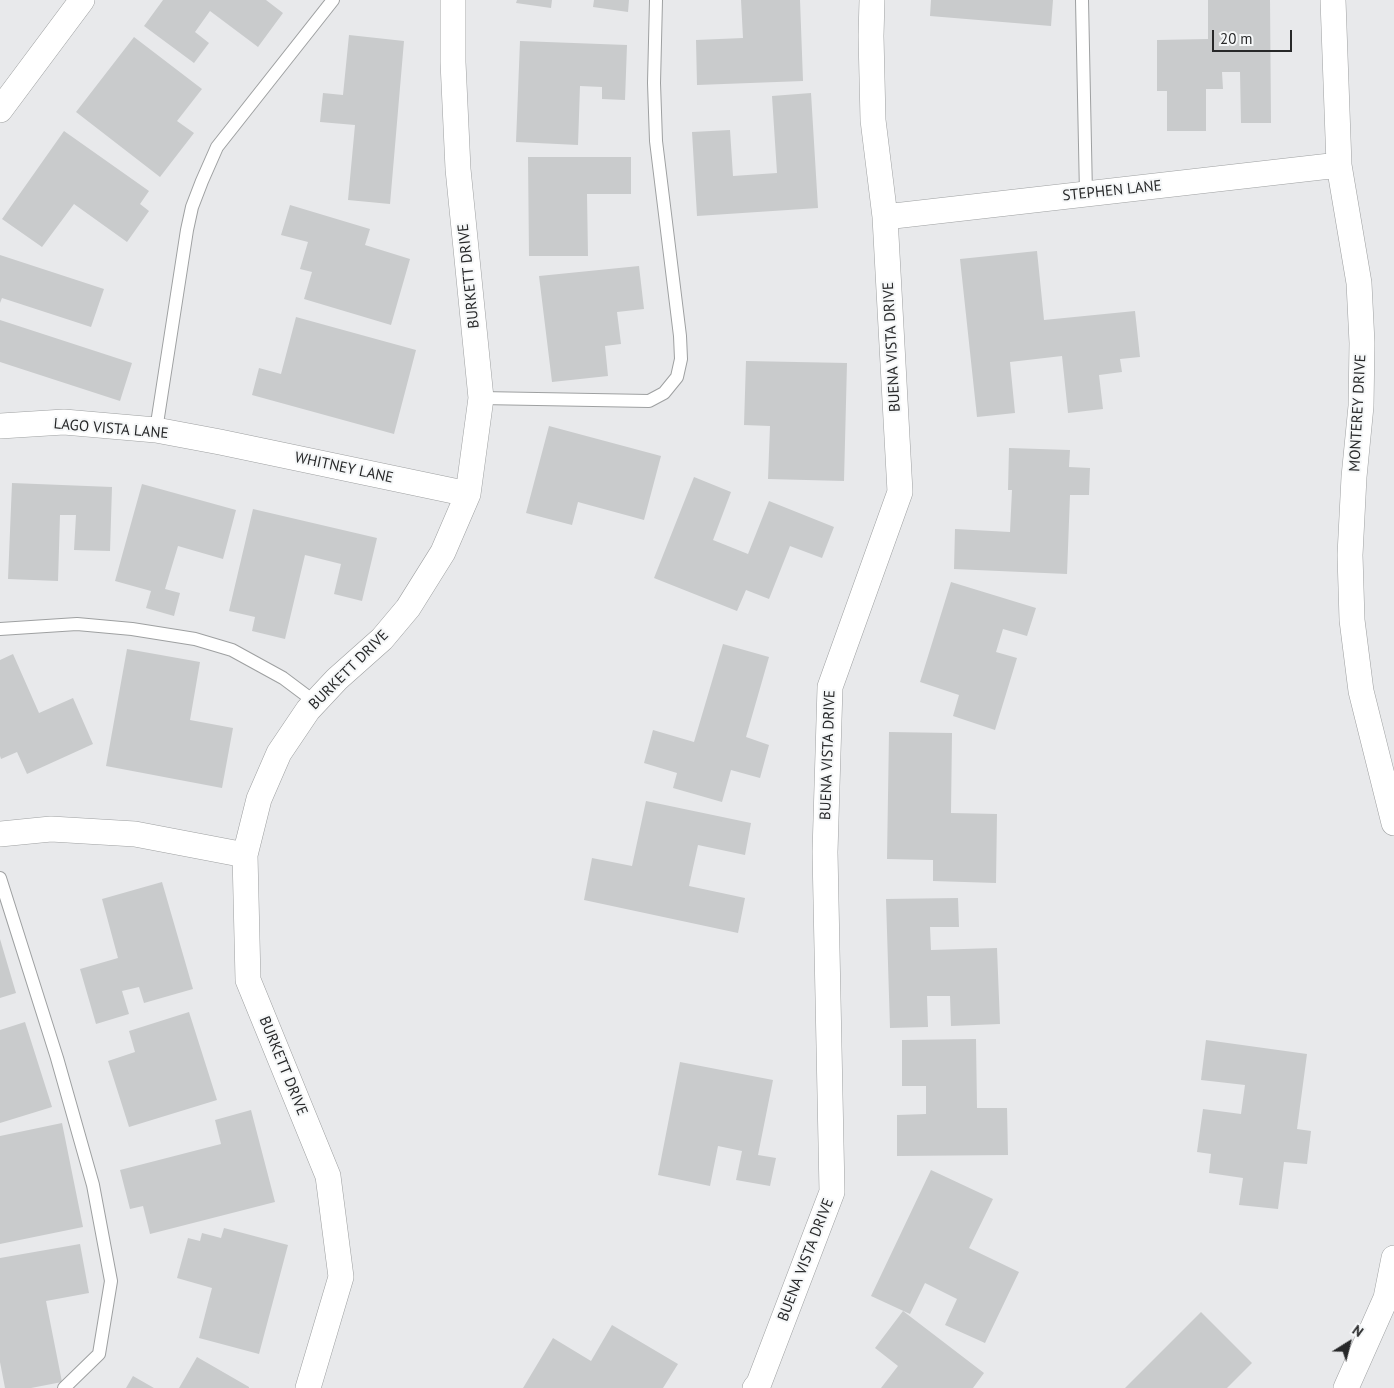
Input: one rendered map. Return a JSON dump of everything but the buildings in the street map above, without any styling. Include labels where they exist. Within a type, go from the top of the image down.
[{"type":"street","points":[[0,110],[82,0]]},
{"type":"street","name":"BURKETT DRIVE","points":[[308,1388],[341,1277],[328,1176],[248,980],[245,855],[259,799],[279,753],[315,702],[337,679],[382,639],[408,608],[443,552],[468,494],[481,398],[458,169],[453,62],[453,0]]},
{"type":"street","name":"BUENA VISTA DRIVE","points":[[755,1388],[759,1383],[832,1192],[825,852],[830,687],[900,492],[885,216],[873,120],[872,0]]},
{"type":"street","name":"MONTEREY DRIVE","points":[[1333,0],[1339,165],[1359,283],[1362,344],[1361,406],[1354,477],[1350,555],[1352,620],[1361,691],[1394,823]]},
{"type":"street","name":"STEPHEN LANE","points":[[885,216],[1339,165]]},
{"type":"street","name":"LAGO VISTA LANE","points":[[0,426],[64,422],[156,430],[220,442]]},
{"type":"street","name":"WHITNEY LANE","points":[[220,442],[468,494]]},
{"type":"street","points":[[0,834],[51,829],[135,834],[245,855]]},
{"type":"street","points":[[1346,1388],[1386,1298],[1394,1258]]},
{"type":"lane","points":[[156,430],[187,230],[192,207],[202,180],[218,147],[332,0]]},
{"type":"lane","points":[[481,398],[649,401],[664,393],[677,377],[681,359],[680,336],[656,141],[654,83],[656,0]]},
{"type":"lane","points":[[1082,0],[1086,194]]},
{"type":"lane","points":[[0,629],[77,624],[132,629],[195,639],[232,650],[283,678],[315,702]]},
{"type":"lane","points":[[0,878],[57,1058],[94,1185],[111,1281],[99,1354],[64,1388]]}]
